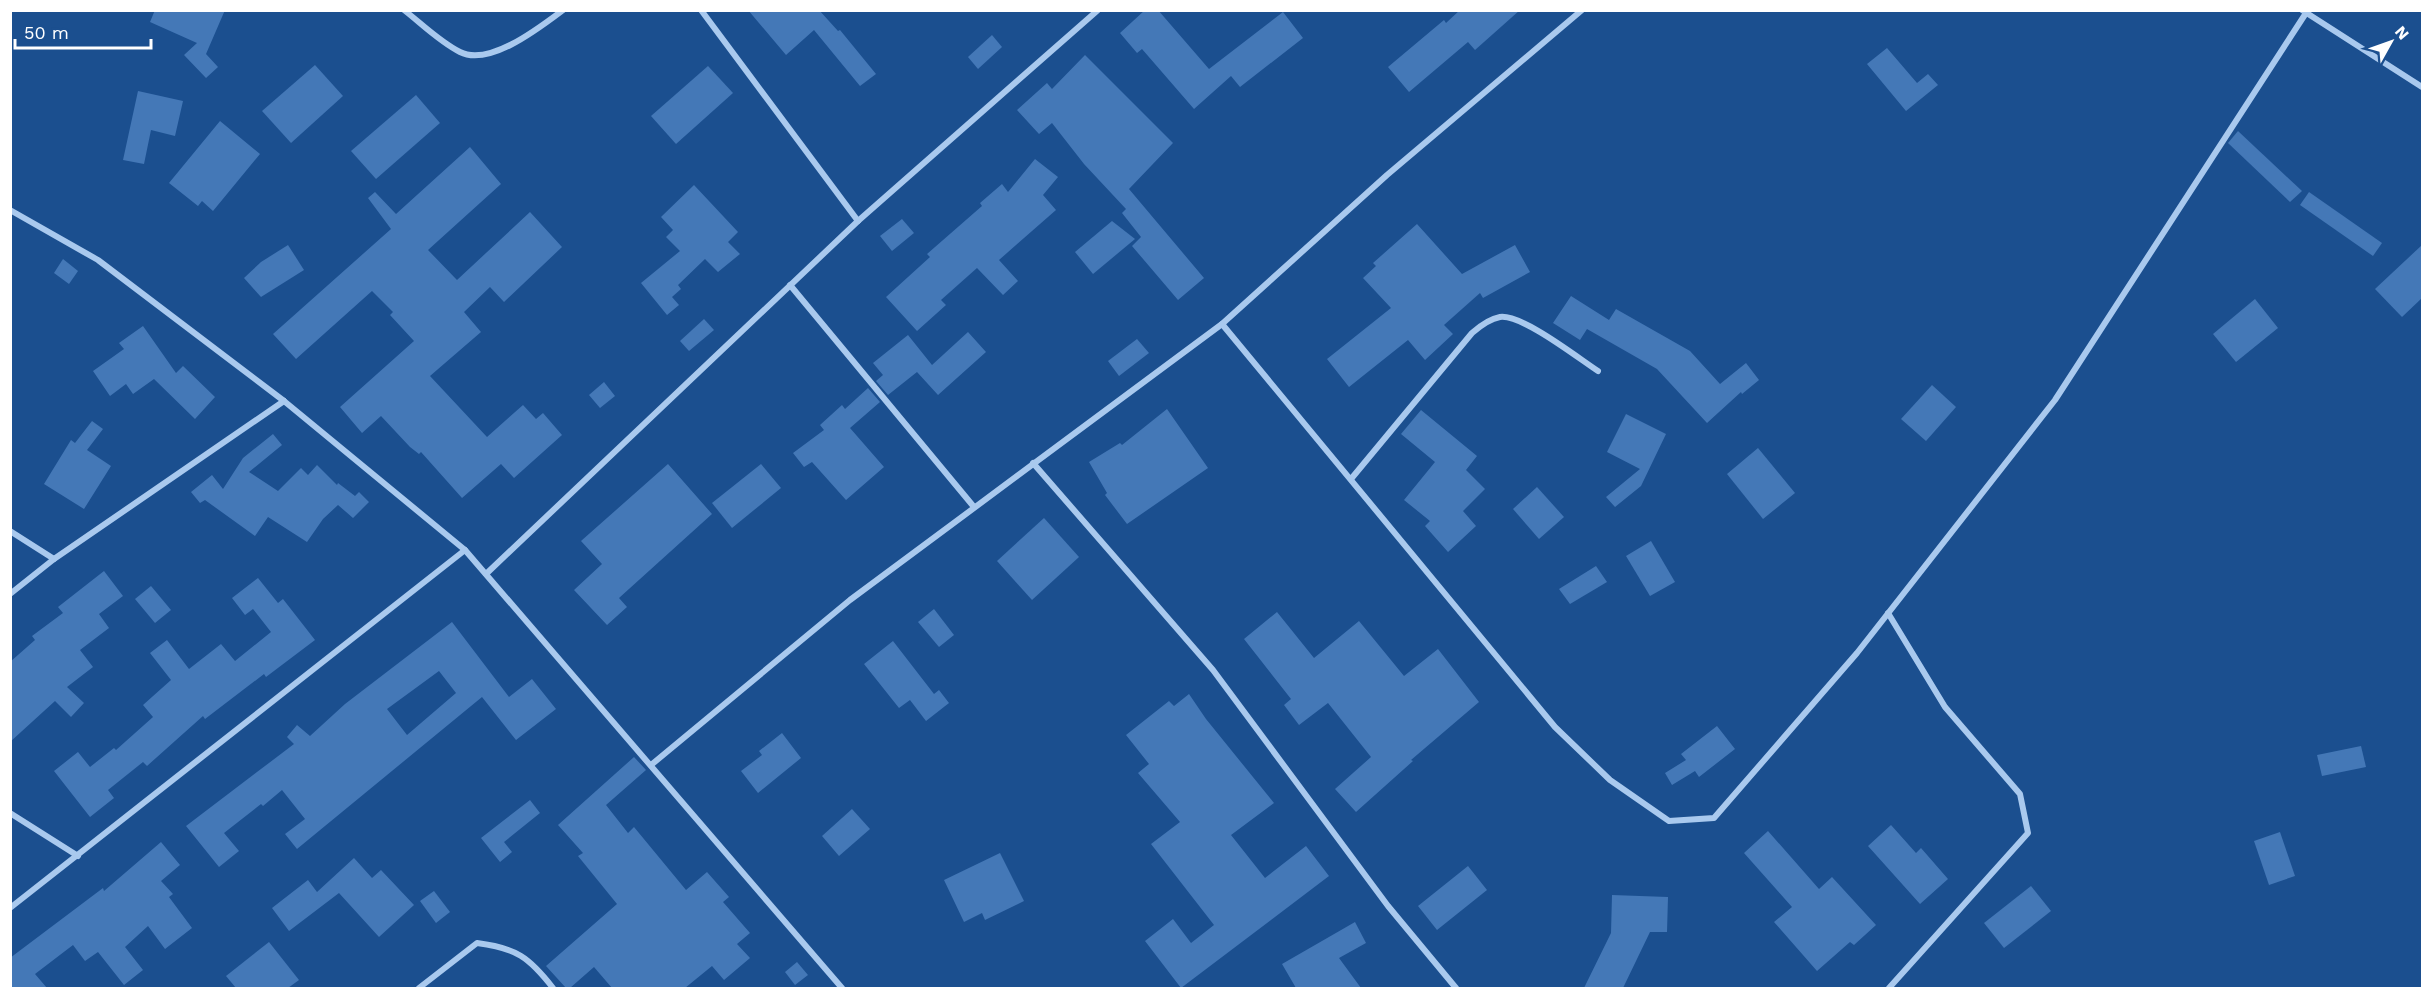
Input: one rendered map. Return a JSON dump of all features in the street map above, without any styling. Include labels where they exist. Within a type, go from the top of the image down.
[{"type":"street","points":[[404,10],[461,53],[482,56],[507,46],[563,10]]},
{"type":"street","points":[[701,10],[858,220]]},
{"type":"street","points":[[486,574],[858,220],[1098,10]]},
{"type":"street","points":[[651,765],[850,600],[1222,324],[1387,175],[1582,10]]},
{"type":"street","points":[[1222,324],[1555,727],[1610,780],[1669,821],[1713,818],[1888,613],[2055,400],[2304,12],[2422,87]]},
{"type":"street","points":[[10,210],[98,260],[284,402],[465,550],[842,988]]},
{"type":"street","points":[[790,285],[974,507]]},
{"type":"street","points":[[1351,479],[1472,333],[1491,320],[1502,317],[1519,321],[1598,371]]},
{"type":"street","points":[[10,594],[54,559],[284,402]]},
{"type":"street","points":[[1033,464],[1213,670],[1388,906],[1456,988]]},
{"type":"street","points":[[10,531],[54,559]]},
{"type":"street","points":[[10,908],[465,550]]},
{"type":"street","points":[[1888,613],[1945,707],[2020,794],[2028,833],[1889,988]]},
{"type":"street","points":[[10,813],[78,856]]},
{"type":"street","points":[[419,988],[477,943],[507,947],[538,968],[553,988]]},
{"type":"building","points":[[155,10],[225,10],[206,54],[218,67],[206,78],[184,55],[197,43],[150,22]]},
{"type":"building","points":[[748,10],[819,10],[838,31],[840,30],[876,74],[860,86],[814,30],[786,55]]},
{"type":"building","points":[[1145,10],[1158,10],[1209,69],[1283,12],[1303,38],[1240,87],[1231,76],[1194,109],[1142,49],[1137,53],[1120,33]]},
{"type":"building","points":[[1460,10],[1520,10],[1475,50],[1468,42],[1409,92],[1388,67],[1444,20],[1446,23]]},
{"type":"building","points":[[992,35],[1002,47],[978,69],[968,57]]},
{"type":"building","points":[[1887,48],[1917,83],[1928,74],[1938,85],[1906,111],[1867,64]]},
{"type":"building","points":[[1085,55],[1173,143],[1129,189],[1204,278],[1178,300],[1132,246],[1141,237],[1122,213],[1126,209],[1084,164],[1052,123],[1039,134],[1017,110],[1047,83],[1052,89]]},
{"type":"building","points":[[315,65],[343,96],[291,143],[262,111]]},
{"type":"building","points":[[708,66],[733,93],[676,144],[651,116]]},
{"type":"building","points":[[138,91],[183,101],[175,136],[151,130],[144,164],[123,160]]},
{"type":"building","points":[[416,95],[440,123],[376,179],[351,151]]},
{"type":"building","points":[[220,121],[260,154],[213,211],[202,201],[198,206],[169,183]]},
{"type":"building","points":[[2238,131],[2302,191],[2290,202],[2228,143]]},
{"type":"building","points":[[470,147],[501,184],[428,250],[457,280],[530,212],[562,247],[504,302],[490,287],[464,312],[481,332],[430,376],[487,437],[523,405],[536,419],[543,413],[562,435],[514,478],[501,464],[462,498],[421,452],[419,454],[410,447],[381,416],[362,433],[340,407],[414,341],[390,315],[393,312],[372,291],[296,359],[273,334],[391,229],[368,198],[375,192],[396,214]]},
{"type":"building","points":[[1035,159],[1058,177],[1043,195],[1056,210],[999,260],[1018,281],[1003,295],[977,268],[941,300],[946,305],[917,331],[886,297],[930,257],[927,254],[982,206],[980,203],[1002,184],[1008,192]]},
{"type":"building","points":[[694,185],[738,232],[728,242],[740,254],[718,272],[705,259],[678,285],[681,289],[672,297],[679,305],[667,315],[641,283],[680,251],[666,237],[673,230],[661,217]]},
{"type":"building","points":[[2309,192],[2382,243],[2373,256],[2300,205]]},
{"type":"building","points":[[902,219],[914,233],[892,251],[880,236]]},
{"type":"building","points":[[1112,221],[1135,239],[1093,274],[1075,252]]},
{"type":"building","points":[[1417,224],[1462,274],[1515,245],[1530,272],[1483,298],[1480,293],[1444,325],[1453,334],[1425,360],[1408,340],[1349,387],[1327,359],[1391,308],[1363,278],[1376,266],[1373,263]]},
{"type":"building","points":[[288,245],[304,270],[261,297],[244,278],[261,262]]},
{"type":"building","points":[[2422,245],[2422,298],[2402,317],[2375,289]]},
{"type":"building","points":[[63,259],[78,271],[69,284],[54,273]]},
{"type":"building","points":[[1571,296],[1609,320],[1616,309],[1690,351],[1720,384],[1746,363],[1759,380],[1742,394],[1741,392],[1707,423],[1657,369],[1587,329],[1580,340],[1553,323]]},
{"type":"building","points":[[2255,299],[2278,328],[2236,362],[2213,334]]},
{"type":"building","points":[[704,319],[714,330],[689,351],[680,341]]},
{"type":"building","points":[[143,326],[176,373],[183,366],[215,397],[195,419],[154,379],[133,394],[126,384],[110,396],[93,371],[124,349],[119,343]]},
{"type":"building","points":[[968,332],[986,352],[938,395],[917,372],[888,395],[876,381],[883,375],[873,363],[908,335],[932,365]]},
{"type":"building","points":[[1137,339],[1149,353],[1119,376],[1108,361]]},
{"type":"building","points":[[604,382],[615,396],[600,408],[589,395]]},
{"type":"building","points":[[1932,385],[1956,407],[1926,441],[1901,419]]},
{"type":"building","points":[[868,388],[880,402],[850,428],[884,467],[846,500],[812,462],[804,467],[793,453],[824,430],[820,425],[842,405],[845,409]]},
{"type":"building","points":[[1167,409],[1208,468],[1127,524],[1105,495],[1107,493],[1089,462],[1120,443],[1122,445]]},
{"type":"building","points":[[1421,410],[1477,456],[1466,470],[1485,489],[1463,511],[1476,526],[1448,552],[1425,526],[1430,521],[1404,500],[1435,462],[1401,434]]},
{"type":"building","points":[[1626,414],[1666,434],[1641,486],[1615,507],[1606,497],[1640,469],[1607,452]]},
{"type":"building","points":[[92,421],[103,429],[87,450],[111,466],[84,509],[44,484],[71,440],[75,443]]},
{"type":"building","points":[[273,434],[282,445],[249,472],[278,491],[301,468],[308,475],[317,465],[337,485],[338,483],[355,496],[359,492],[369,502],[353,518],[338,505],[323,519],[307,542],[268,517],[255,536],[205,500],[200,503],[191,492],[212,475],[223,489],[243,458]]},
{"type":"building","points":[[1758,448],[1795,493],[1763,519],[1727,474]]},
{"type":"building","points":[[668,464],[712,514],[619,598],[627,607],[607,625],[574,590],[602,564],[581,541]]},
{"type":"building","points":[[761,464],[781,488],[732,528],[712,503]]},
{"type":"building","points":[[1537,487],[1564,517],[1539,539],[1513,509]]},
{"type":"building","points":[[1044,518],[1079,557],[1032,600],[997,561]]},
{"type":"building","points":[[1651,541],[1675,582],[1650,596],[1626,556]]},
{"type":"building","points":[[1596,566],[1607,582],[1570,604],[1559,589]]},
{"type":"building","points":[[104,571],[123,596],[99,614],[109,628],[80,650],[93,667],[67,687],[84,703],[71,717],[55,701],[10,742],[10,662],[35,640],[32,636],[63,613],[58,607]]},
{"type":"building","points":[[258,578],[278,603],[283,599],[315,640],[266,677],[264,674],[205,719],[203,716],[147,766],[143,762],[108,790],[114,798],[90,817],[54,771],[78,752],[90,767],[114,748],[116,750],[153,717],[143,705],[171,680],[150,653],[167,640],[189,669],[221,644],[235,661],[271,632],[253,609],[245,615],[232,598]]},
{"type":"building","points":[[151,586],[171,610],[155,623],[135,599]]},
{"type":"building","points":[[934,609],[954,635],[939,647],[918,622]]},
{"type":"building","points":[[1277,612],[1314,658],[1359,621],[1404,676],[1438,649],[1479,702],[1411,760],[1413,761],[1356,812],[1335,789],[1371,757],[1328,703],[1299,725],[1284,705],[1291,699],[1244,639]]},
{"type":"building","points":[[452,622],[509,697],[532,679],[556,709],[516,740],[482,697],[297,849],[285,834],[305,819],[282,790],[224,833],[239,851],[219,867],[186,826],[294,744],[287,737],[297,725],[310,736],[345,704]],"holes":[[[439,671],[456,693],[407,735],[387,709]]]},
{"type":"building","points":[[893,641],[934,694],[939,690],[949,703],[926,721],[910,700],[899,708],[864,664]]},
{"type":"building","points":[[1189,694],[1206,719],[1274,803],[1231,835],[1265,878],[1306,846],[1329,876],[1181,988],[1145,941],[1173,919],[1191,943],[1214,925],[1151,844],[1180,822],[1138,773],[1149,764],[1126,735],[1169,701],[1174,706]]},
{"type":"building","points":[[1717,726],[1735,749],[1699,777],[1695,771],[1672,785],[1665,773],[1686,760],[1681,754]]},
{"type":"building","points":[[782,733],[801,758],[758,793],[741,771],[762,755],[759,751]]},
{"type":"building","points":[[2361,746],[2366,767],[2322,776],[2317,755]]},
{"type":"building","points":[[634,757],[646,770],[606,805],[628,833],[634,827],[686,890],[707,872],[729,897],[723,902],[750,933],[737,944],[750,958],[724,980],[712,966],[685,988],[612,988],[594,967],[570,988],[566,988],[546,966],[617,904],[578,856],[583,853],[558,825]]},
{"type":"building","points":[[530,800],[540,813],[504,842],[512,852],[500,862],[481,838]]},
{"type":"building","points":[[852,809],[870,829],[839,856],[822,836]]},
{"type":"building","points":[[1891,825],[1916,853],[1921,848],[1948,879],[1920,904],[1868,846]]},
{"type":"building","points":[[1768,831],[1819,889],[1832,877],[1876,925],[1854,945],[1850,942],[1817,971],[1774,922],[1792,907],[1744,853]]},
{"type":"building","points":[[2280,832],[2295,876],[2269,885],[2254,841]]},
{"type":"building","points":[[161,842],[180,865],[161,881],[173,894],[169,897],[192,928],[165,949],[148,926],[125,947],[143,970],[124,985],[98,952],[85,961],[73,945],[35,974],[47,988],[10,988],[10,958],[103,888],[104,891]]},
{"type":"building","points":[[1000,853],[1024,901],[985,920],[982,913],[964,922],[944,880]]},
{"type":"building","points":[[354,858],[372,878],[381,870],[414,905],[379,937],[339,893],[289,931],[272,908],[308,880],[317,892]]},
{"type":"building","points":[[1468,866],[1487,890],[1437,930],[1418,906]]},
{"type":"building","points":[[2031,886],[2051,911],[2004,948],[1984,923]]},
{"type":"building","points":[[434,891],[450,912],[436,923],[420,901]]},
{"type":"building","points":[[1612,895],[1668,897],[1667,932],[1650,932],[1623,988],[1584,988],[1611,933]]},
{"type":"building","points":[[1355,922],[1366,943],[1339,958],[1361,988],[1296,988],[1282,964]]},
{"type":"building","points":[[269,942],[299,980],[288,988],[236,988],[226,976]]},
{"type":"building","points":[[797,962],[808,975],[795,985],[785,972]]}]
